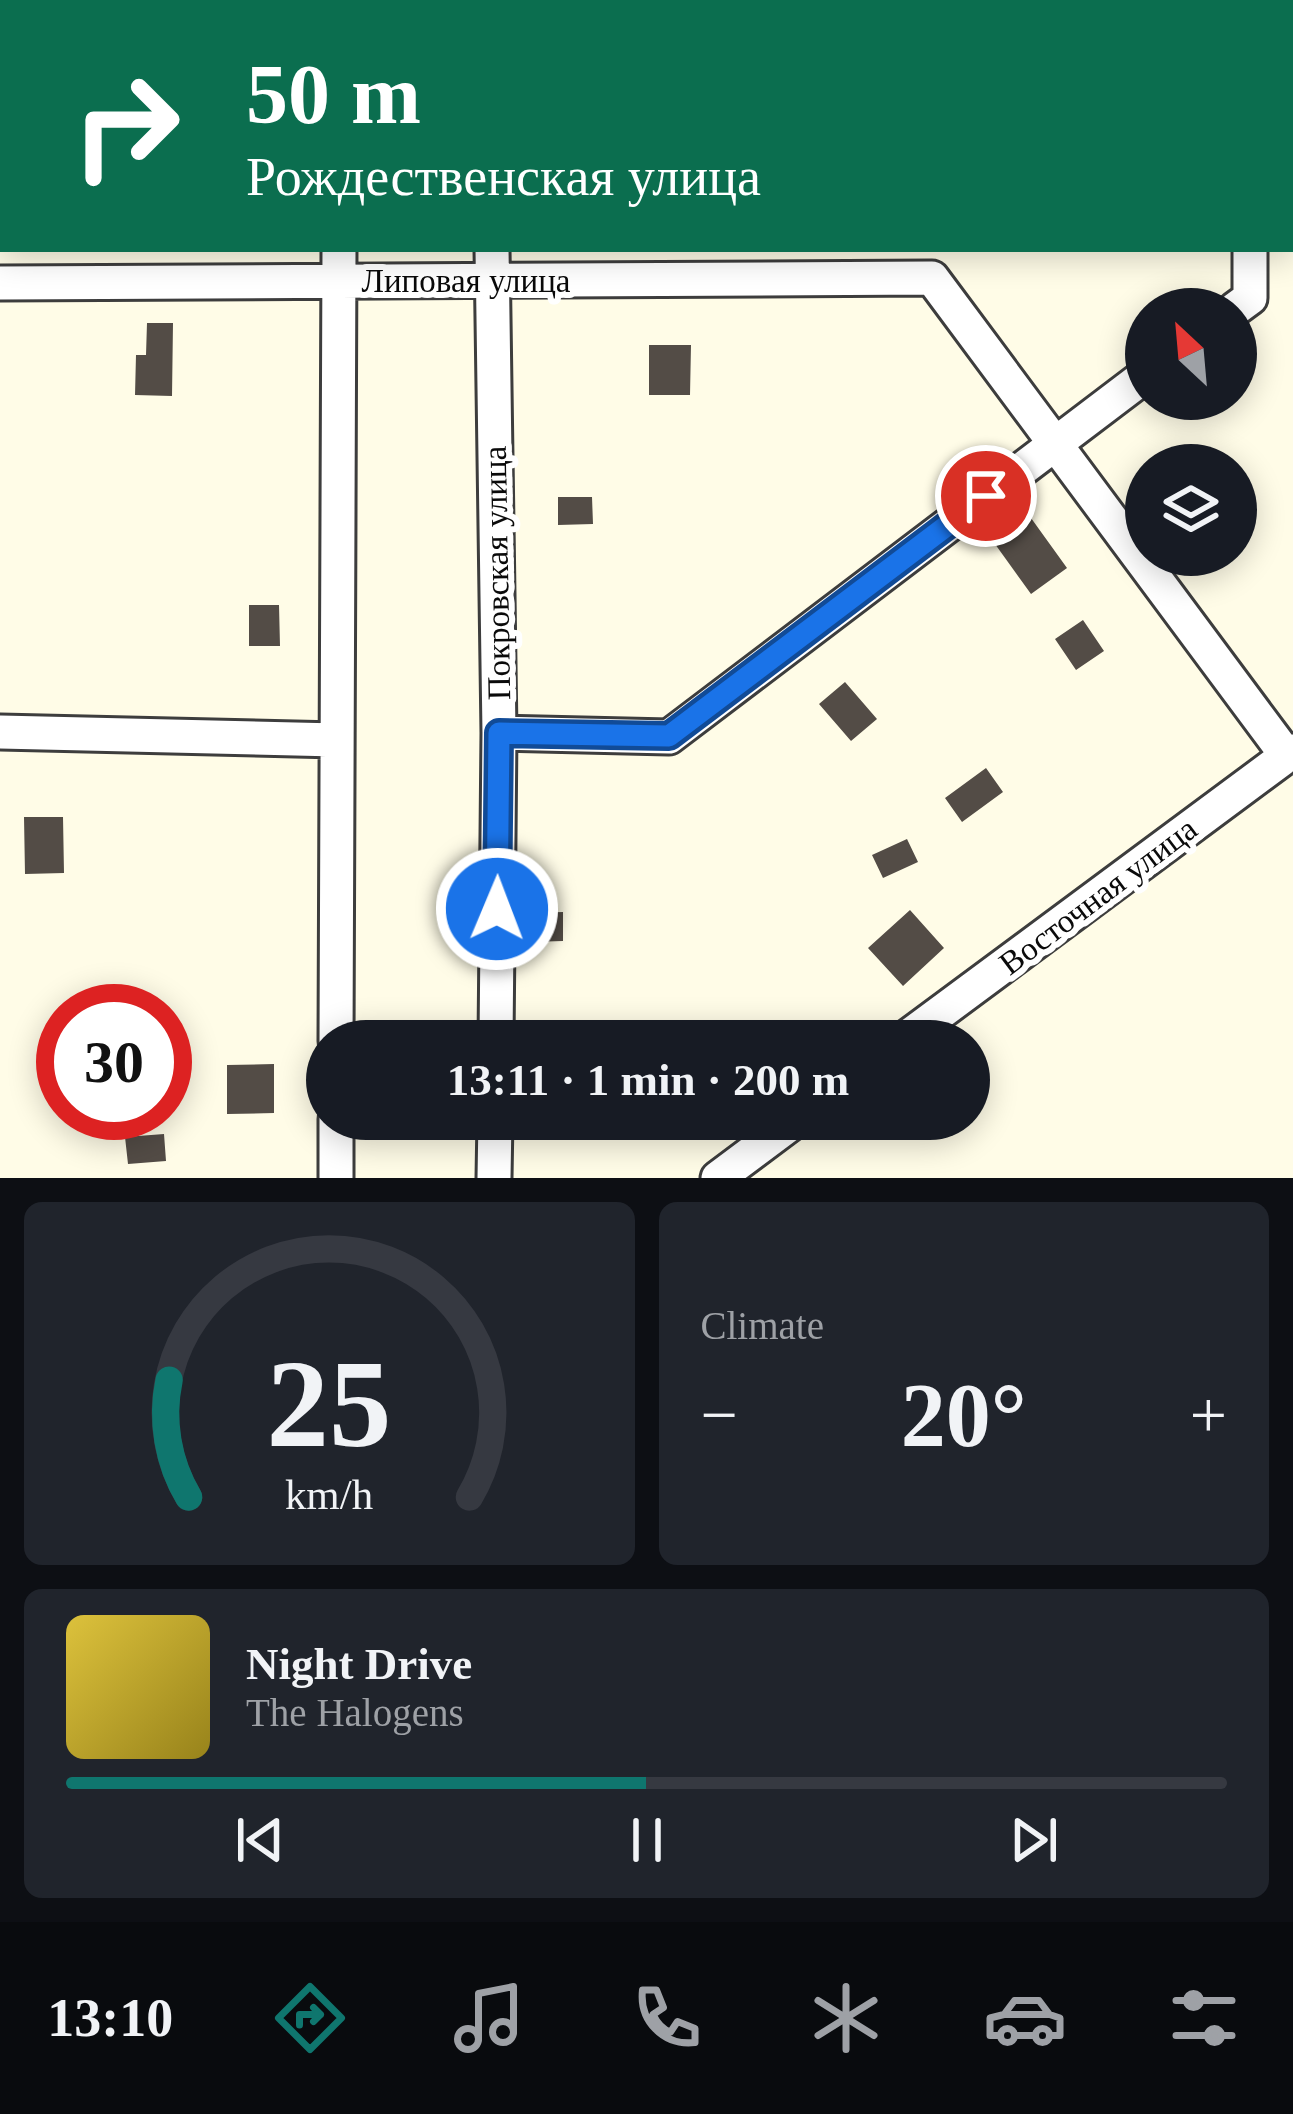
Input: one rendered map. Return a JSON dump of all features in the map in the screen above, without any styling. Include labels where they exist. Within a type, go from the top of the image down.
[{"type":"street","points":[[1250,252],[1250,288]]},
{"type":"street","points":[[932,263],[1056,443],[1290,754]]},
{"type":"street","name":"Липовая улица","points":[[0,283],[339,265],[932,263]]},
{"type":"street","points":[[337,1020],[339,265]]},
{"type":"street","name":"Покровская улица","points":[[492,265],[499,733],[496,1020]]},
{"type":"street","points":[[499,733],[669,736],[1125,391]]},
{"type":"street","points":[[0,732],[337,740]]},
{"type":"street","name":"Восточная улица","points":[[930,1020],[1290,754]]},
{"type":"street","points":[[336,1140],[336,1178]]},
{"type":"street","points":[[494,1178],[495,1140]]},
{"type":"street","points":[[718,1178],[769,1140]]},
{"type":"building","points":[[147,323],[173,323],[172,396],[135,395],[136,355],[146,355]]},
{"type":"building","points":[[649,345],[691,345],[690,395],[649,395]]},
{"type":"building","points":[[558,497],[592,497],[593,524],[558,525]]},
{"type":"building","points":[[1031,518],[1067,568],[1031,594],[995,544]]},
{"type":"building","points":[[249,605],[279,605],[280,646],[249,646]]},
{"type":"building","points":[[1083,620],[1104,651],[1076,670],[1055,639]]},
{"type":"building","points":[[845,682],[877,719],[851,741],[819,704]]},
{"type":"building","points":[[986,768],[1003,792],[962,822],[945,798]]},
{"type":"building","points":[[24,817],[63,817],[64,873],[25,874]]},
{"type":"building","points":[[907,839],[918,862],[883,878],[872,855]]},
{"type":"building","points":[[910,910],[944,948],[903,986],[868,948]]},
{"type":"building","points":[[563,912],[563,941],[530,942],[530,913]]},
{"type":"building","points":[[274,1064],[274,1113],[227,1114],[227,1065]]},
{"type":"building","points":[[125,1140],[164,1140],[166,1161],[128,1164]]},
{"type":"route","points":[[497,909],[499,733],[669,736],[986,496]]}]
